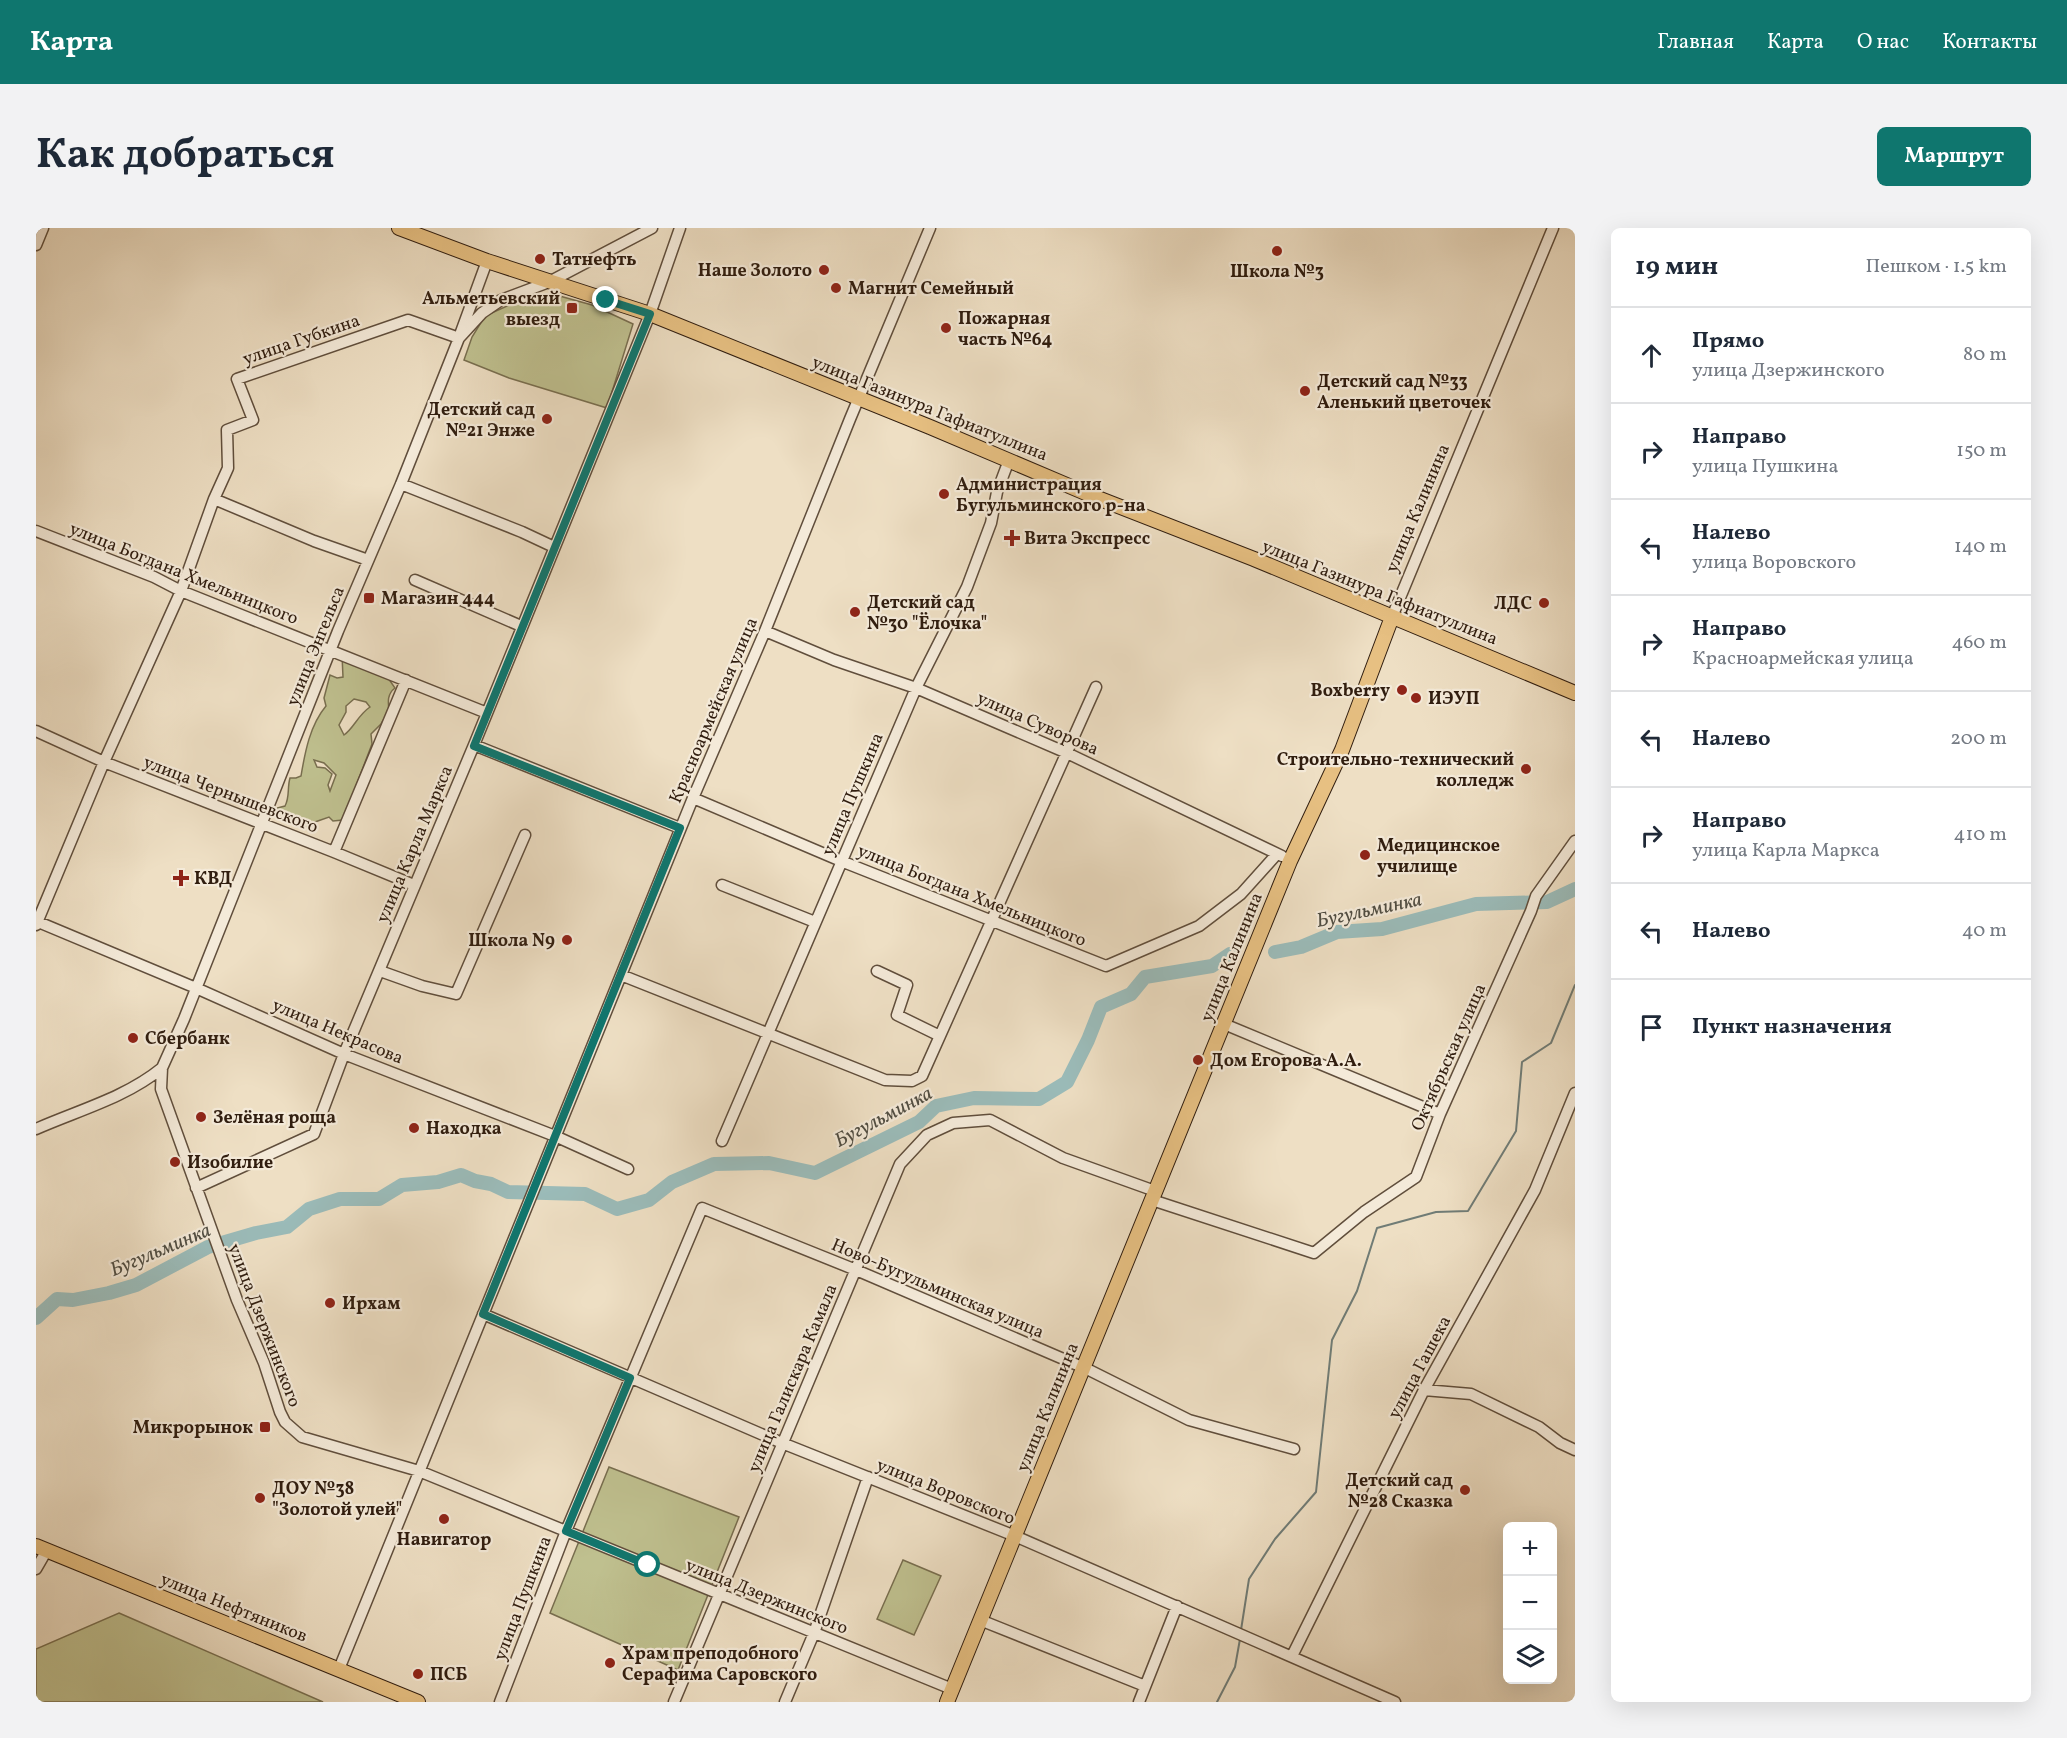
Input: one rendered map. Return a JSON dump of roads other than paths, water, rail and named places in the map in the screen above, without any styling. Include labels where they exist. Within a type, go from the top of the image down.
[{"type":"main road","name":"улица Газинура Гафиатуллина","points":[[399,228],[487,261],[650,314],[1575,693]]},
{"type":"main road","name":"улица Калинина","points":[[949,1696],[1290,861],[1342,750],[1392,617]]},
{"type":"main road","name":"улица Нефтяников","points":[[42,1548],[418,1702]]},
{"type":"street","name":"улица Энгельса","points":[[162,1068],[459,338],[482,313],[501,300],[549,282],[652,228]]},
{"type":"street","points":[[650,314],[680,228]]},
{"type":"street","name":"Красноармейская улица","points":[[339,1669],[680,828],[765,631],[930,228]]},
{"type":"street","name":"улица Калинина","points":[[1392,617],[1553,228]]},
{"type":"street","points":[[36,245],[40,230]]},
{"type":"street","points":[[459,338],[487,261]]},
{"type":"street","name":"улица Карла Маркса","points":[[196,1188],[314,1134],[344,1054],[474,746],[650,314]]},
{"type":"street","name":"улица Губкина","points":[[36,923],[104,762],[181,591],[214,499],[228,468],[227,430],[253,420],[237,379],[408,320],[459,338]]},
{"type":"street","name":"улица Пушкина","points":[[722,1141],[916,688],[967,586],[991,523],[997,492],[1009,460]]},
{"type":"street","points":[[401,484],[554,547]]},
{"type":"street","points":[[214,499],[314,541],[368,560]]},
{"type":"street","name":"улица Богдана Хмельницкого","points":[[36,531],[487,713]]},
{"type":"street","points":[[415,580],[521,626]]},
{"type":"street","name":"улица Суворова","points":[[765,631],[834,660],[916,688],[1067,753],[1290,861]]},
{"type":"street","points":[[334,852],[406,680]]},
{"type":"street","points":[[621,975],[885,1080],[912,1081],[922,1076],[1096,687]]},
{"type":"street","name":"улица Чернышевского","points":[[36,731],[104,762],[414,885]]},
{"type":"street","points":[[474,746],[680,828]]},
{"type":"street","name":"улица Богдана Хмельницкого","points":[[693,798],[841,861],[1106,966],[1199,926],[1241,894],[1277,854]]},
{"type":"street","points":[[380,971],[422,986],[456,994],[525,835]]},
{"type":"street","name":"Октябрьская улица","points":[[1153,1196],[1314,1253],[1364,1212],[1416,1177],[1440,1114],[1536,896],[1575,841]]},
{"type":"street","points":[[722,885],[815,922]]},
{"type":"street","name":"улица Некрасова","points":[[36,923],[196,988],[344,1054],[555,1136],[628,1169]]},
{"type":"street","points":[[877,971],[907,985],[897,1015],[940,1036]]},
{"type":"street","points":[[1224,1024],[1440,1114]]},
{"type":"street","points":[[36,1129],[118,1095],[144,1082],[162,1068]]},
{"type":"street","name":"улица Дзержинского","points":[[162,1068],[161,1089],[237,1300],[264,1363],[285,1422],[302,1437],[419,1471],[814,1633],[949,1696]]},
{"type":"street","name":"улица Гашека","points":[[1292,1656],[1424,1390],[1535,1190],[1575,1093]]},
{"type":"street","name":"улица Галискара Камала","points":[[674,1702],[900,1164],[927,1135],[953,1124],[990,1120],[1063,1158],[1153,1196]]},
{"type":"street","name":"улица Пушкина","points":[[500,1702],[566,1531],[702,1208]]},
{"type":"street","name":"Ново-Бугульминская улица","points":[[702,1208],[856,1270],[1082,1367],[1189,1420],[1294,1449]]},
{"type":"street","name":"улица Воровского","points":[[483,1314],[782,1443],[1015,1536],[1395,1702]]},
{"type":"street","points":[[1424,1390],[1471,1394],[1539,1427],[1560,1443],[1575,1450]]},
{"type":"street","points":[[785,1702],[814,1633],[868,1477]]},
{"type":"street","points":[[36,1569],[42,1548]]},
{"type":"street","points":[[1139,1702],[1177,1606]]},
{"type":"street","points":[[980,1620],[1145,1686]]},
{"type":"waterway","name":"Бугульминка","points":[[1275,952],[1301,947],[1337,932],[1382,929],[1476,904],[1547,902],[1575,889]]},
{"type":"waterway","name":"Бугульминка","points":[[36,1318],[57,1299],[73,1300],[136,1285],[208,1247],[287,1227],[309,1209],[340,1199],[379,1199],[402,1185],[438,1182],[461,1175],[508,1192],[585,1194],[617,1209],[649,1200],[672,1182],[714,1164],[769,1163],[815,1173],[919,1122],[936,1106],[974,1098],[1039,1099],[1067,1082],[1101,1007],[1131,994],[1145,977],[1212,966],[1230,954]]},
{"type":"waterway","points":[[1241,1630],[1249,1579],[1275,1539],[1316,1492],[1332,1340],[1357,1291],[1377,1228],[1436,1212],[1468,1211],[1516,1131],[1522,1062],[1551,1043],[1575,985]]},
{"type":"waterway","points":[[1217,1702],[1235,1667],[1240,1639]]},
{"type":"place","name":"Школа №3","points":[[1277,251]]},
{"type":"place","name":"Татнефть","points":[[540,259]]},
{"type":"place","name":"Наше Золото","points":[[824,270]]},
{"type":"place","name":"Магнит Семейный","points":[[836,288]]},
{"type":"place","name":"Альметьевский выезд","points":[[572,308]]},
{"type":"place","name":"Пожарная часть №64","points":[[946,328]]},
{"type":"place","name":"Детский сад №33 Аленький цветочек","points":[[1305,391]]},
{"type":"place","name":"Детский сад №21 Энже","points":[[547,419]]},
{"type":"place","name":"Администрация Бугульминского р-на","points":[[944,494]]},
{"type":"place","name":"Вита Экспресс","points":[[1012,538]]},
{"type":"place","name":"Магазин 444","points":[[369,598]]},
{"type":"place","name":"ЛДС","points":[[1544,603]]},
{"type":"place","name":"Детский сад №30 \"Ёлочка\"","points":[[855,612]]},
{"type":"place","name":"Boxberry","points":[[1402,690]]},
{"type":"place","name":"ИЭУП","points":[[1416,698]]},
{"type":"place","name":"Строительно-технический колледж","points":[[1526,769]]},
{"type":"place","name":"Медицинское училище","points":[[1365,855]]},
{"type":"place","name":"КВД","points":[[181,878]]},
{"type":"place","name":"Школа N9","points":[[567,940]]},
{"type":"place","name":"Сбербанк","points":[[133,1038]]},
{"type":"place","name":"Дом Егорова А.А.","points":[[1198,1060]]},
{"type":"place","name":"Зелёная роща","points":[[201,1117]]},
{"type":"place","name":"Находка","points":[[414,1128]]},
{"type":"place","name":"Изобилие","points":[[175,1162]]},
{"type":"place","name":"Ирхам","points":[[330,1303]]},
{"type":"place","name":"Микрорынок","points":[[265,1427]]},
{"type":"place","name":"Детский сад №28 Сказка","points":[[1465,1490]]},
{"type":"place","name":"ДОУ №38 \"Золотой улей\"","points":[[260,1498]]},
{"type":"place","name":"Навигатор","points":[[444,1519]]},
{"type":"place","name":"Храм преподобного Серафима Саровского","points":[[610,1663]]},
{"type":"place","name":"ПСБ","points":[[418,1674]]}]
